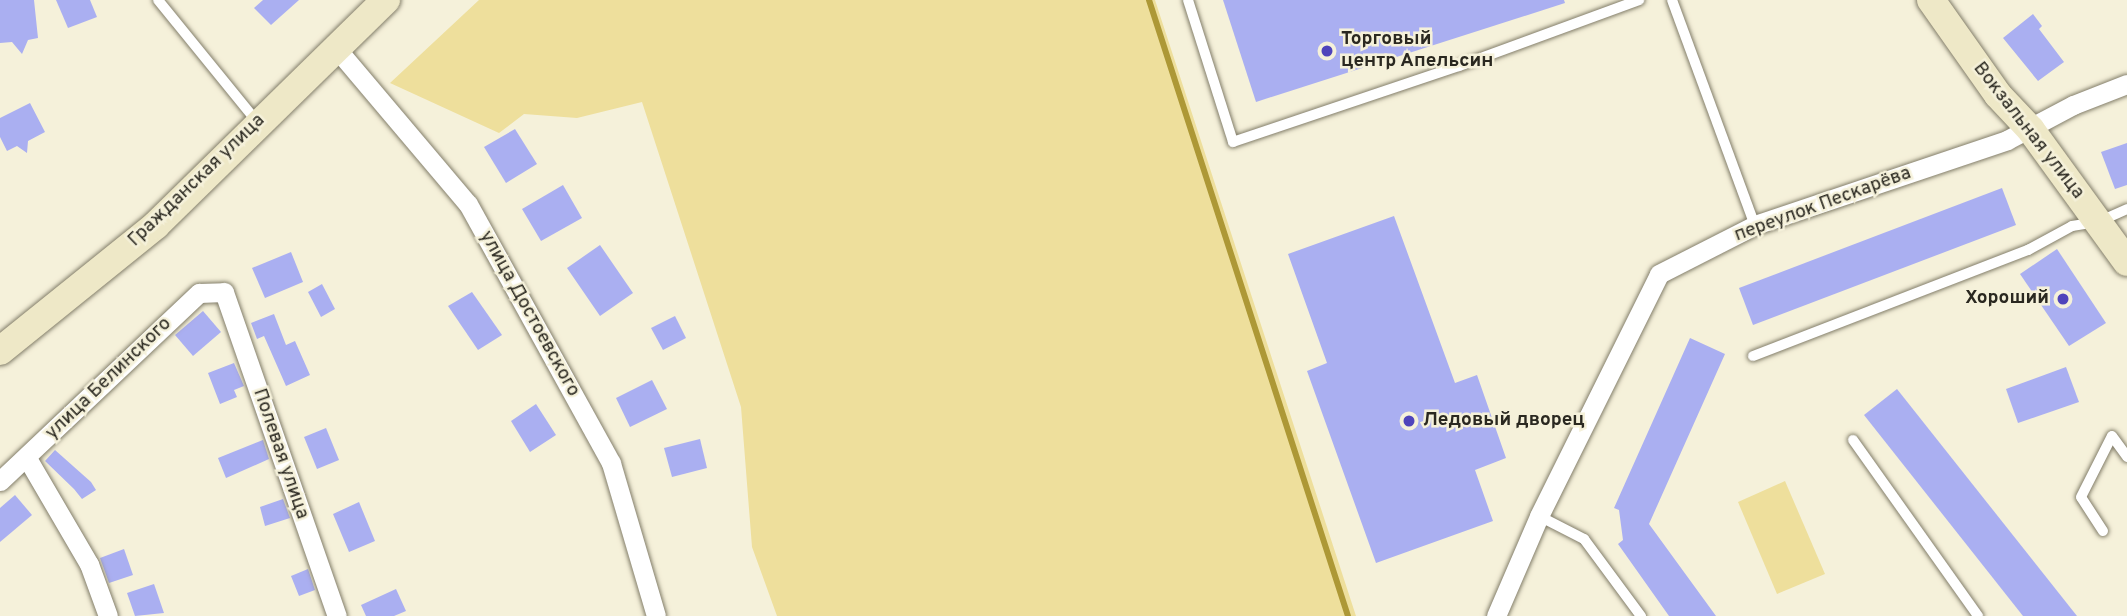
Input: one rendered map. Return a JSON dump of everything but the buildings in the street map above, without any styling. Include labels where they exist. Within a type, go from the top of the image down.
[{"type":"main road","name":"Гражданская улица","points":[[0,351],[156,225],[258,122],[386,0]]},
{"type":"main road","name":"Вокзальная улица","points":[[1931,0],[1998,95],[2031,130],[2127,261]]},
{"type":"street","name":"улица Достоевского","points":[[336,48],[475,215],[611,463],[656,616]]},
{"type":"street","name":"переулок Пескарёва","points":[[1496,616],[1539,516],[1658,274],[1755,225],[2031,130],[2073,105],[2127,84]]},
{"type":"street","name":"улица Белинского","points":[[0,481],[199,293],[224,292]]},
{"type":"street","name":"Полевая улица","points":[[224,292],[337,616]]},
{"type":"street","points":[[27,458],[89,564],[108,616]]},
{"type":"lane","points":[[158,0],[258,122]]},
{"type":"lane","points":[[1188,0],[1233,142],[1459,66],[1639,0]]},
{"type":"lane","points":[[1672,0],[1755,225]]},
{"type":"lane","points":[[1753,356],[2028,250],[2072,226],[2098,222],[2127,209]]},
{"type":"lane","points":[[2103,531],[2081,498],[2112,436],[2127,457]]},
{"type":"lane","points":[[1853,440],[1978,616]]},
{"type":"lane","points":[[1539,516],[1584,539],[1642,616]]},
{"type":"shaded area","points":[[479,0],[1155,0],[1356,616],[777,616],[752,547],[741,407],[642,102],[577,118],[524,114],[499,133],[390,83]]},
{"type":"shaded area","points":[[1785,481],[1825,574],[1777,594],[1738,502]]},
{"type":"waterway","points":[[1149,0],[1348,616]]},
{"type":"place","name":"Торговый центр Апельсин","points":[[1327,51]]},
{"type":"place","name":"Хороший","points":[[2063,299]]},
{"type":"place","name":"Ледовый дворец","points":[[1409,421]]}]
